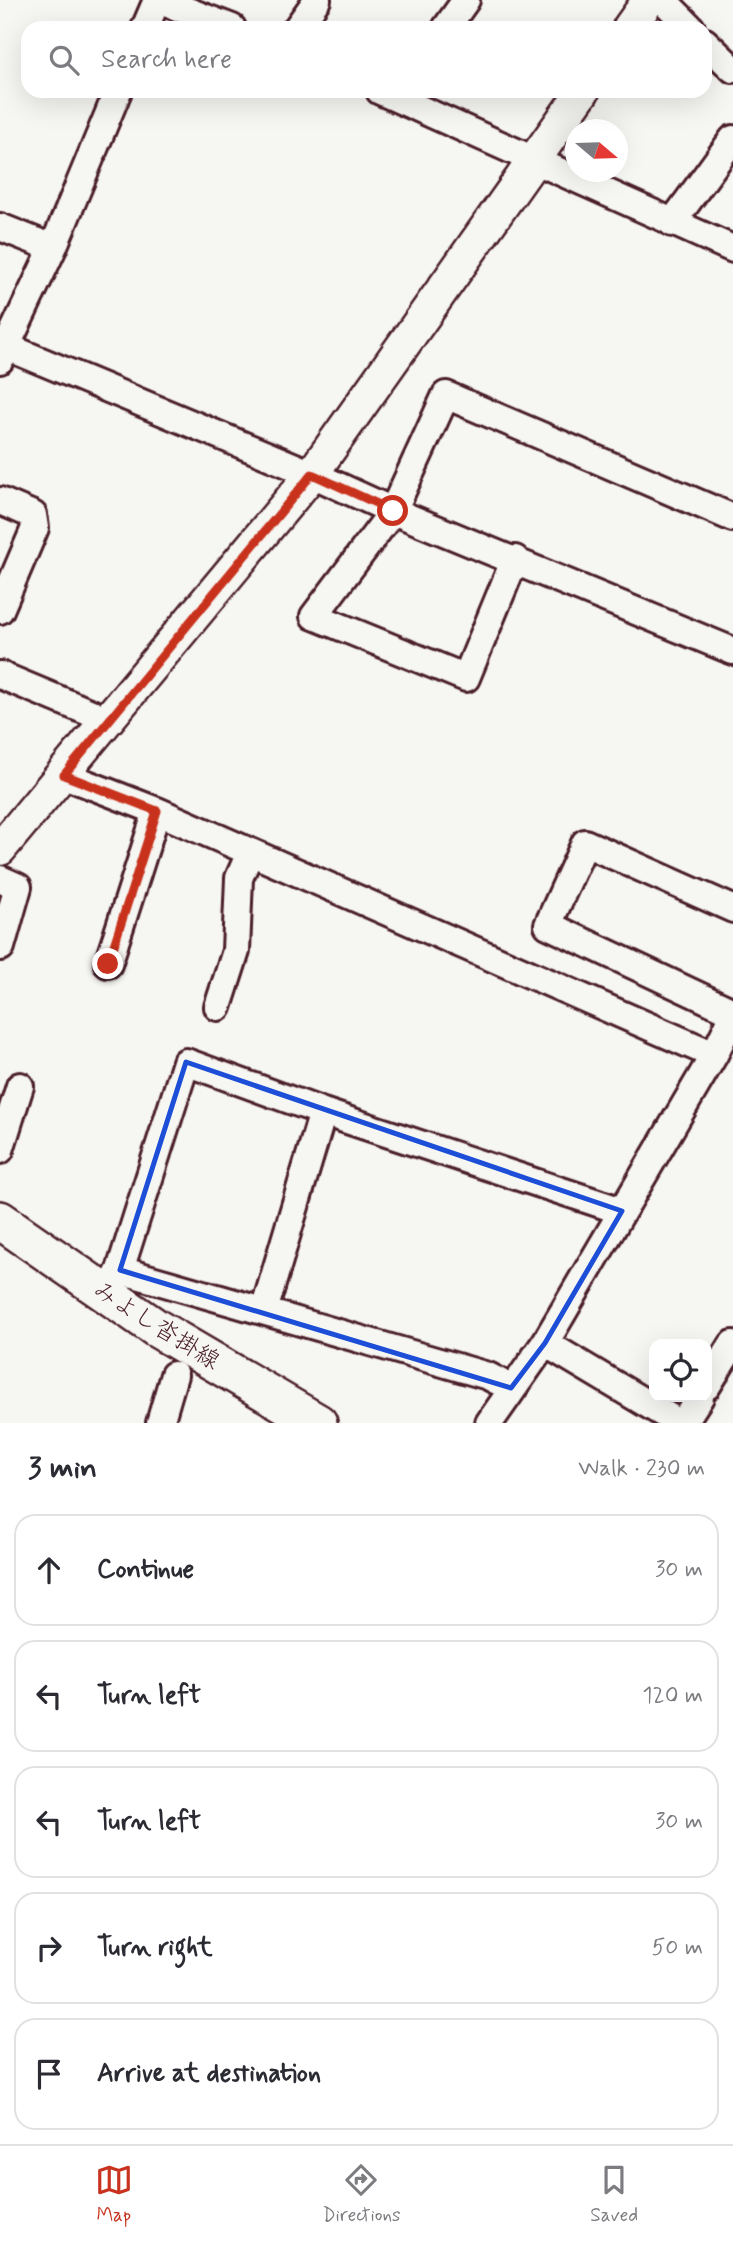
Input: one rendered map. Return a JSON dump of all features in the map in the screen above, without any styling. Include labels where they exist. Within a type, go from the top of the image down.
[{"type":"main road","name":"みよし沓掛線","points":[[0,1220],[113,1283],[318,1423]]},
{"type":"street","points":[[148,21],[158,0],[214,21]]},
{"type":"street","points":[[302,21],[317,0]]},
{"type":"street","points":[[451,21],[466,0]]},
{"type":"street","points":[[634,21],[649,0]]},
{"type":"street","points":[[663,0],[684,21]]},
{"type":"street","points":[[712,48],[733,69]]},
{"type":"street","points":[[115,98],[53,248],[2,351],[312,474],[393,511],[733,651]]},
{"type":"street","points":[[403,98],[533,162],[733,249]]},
{"type":"street","points":[[0,849],[312,474],[578,98]]},
{"type":"street","points":[[672,223],[733,139]]},
{"type":"street","points":[[0,227],[53,248]]},
{"type":"street","points":[[514,559],[466,678],[314,616],[393,511],[446,395],[733,518]]},
{"type":"street","points":[[0,501],[33,515],[36,521],[0,610]]},
{"type":"street","points":[[0,675],[108,720]]},
{"type":"street","points":[[64,775],[157,811],[714,1055]]},
{"type":"street","points":[[108,964],[157,811]]},
{"type":"street","points":[[489,1423],[545,1343],[714,1055],[733,1014],[548,925],[585,844],[733,909]]},
{"type":"street","points":[[218,1007],[236,951],[239,878],[250,853]]},
{"type":"street","points":[[0,879],[18,887],[1,947]]},
{"type":"street","points":[[511,1388],[488,1376],[264,1311],[113,1283],[186,1062],[323,1112],[621,1211]]},
{"type":"street","points":[[0,1150],[20,1086]]},
{"type":"street","points":[[264,1311],[323,1112]]},
{"type":"street","points":[[545,1343],[681,1423],[696,1402]]},
{"type":"street","points":[[712,1378],[733,1344]]},
{"type":"street","points":[[160,1423],[174,1376]]},
{"type":"highlighted area","points":[[186,1062],[622,1211],[545,1343],[511,1388],[120,1270]]},
{"type":"route","points":[[108,964],[157,811],[64,775],[312,474],[393,511]]}]
